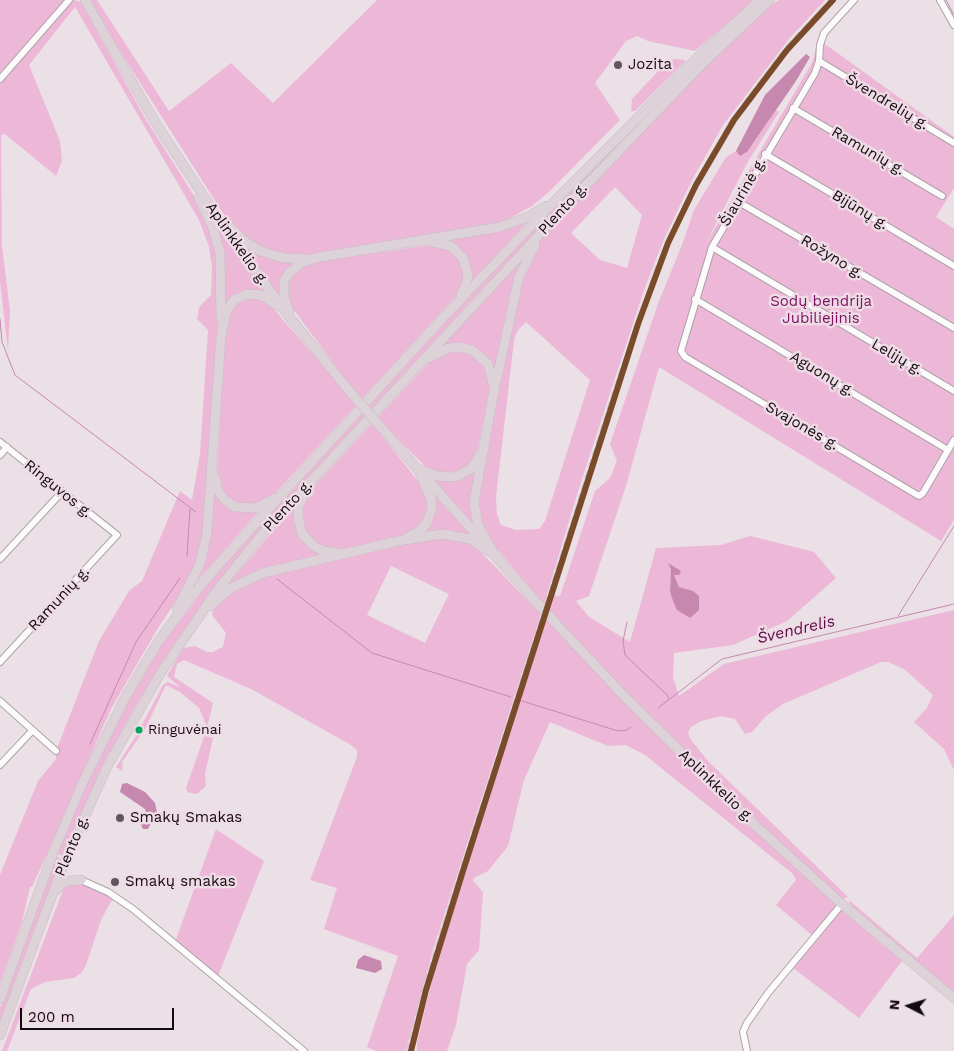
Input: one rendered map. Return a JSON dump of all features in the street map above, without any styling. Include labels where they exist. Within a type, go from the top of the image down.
[{"type":"highway","name":"Aplinkkelio g.","points":[[85,0],[185,170],[287,314],[346,387],[561,629],[688,760],[842,904],[954,998]]},
{"type":"highway","points":[[701,60],[760,0]]},
{"type":"highway","points":[[701,60],[770,0]]},
{"type":"highway","name":"Plento g.","points":[[0,999],[53,853],[82,784],[126,696],[158,642],[219,564],[437,324],[554,201],[701,60]]},
{"type":"highway","name":"Plento g.","points":[[0,1036],[66,858],[108,765],[133,719],[180,643],[240,561],[310,482],[701,60]]},
{"type":"highway","points":[[158,642],[194,578],[204,549],[215,442],[221,336],[220,252],[213,228],[185,170]]},
{"type":"highway","points":[[212,208],[243,240],[260,251],[284,258],[315,258],[425,241],[513,223],[554,201]]},
{"type":"highway","points":[[494,554],[478,525],[474,510],[485,442],[519,277],[530,251],[553,220]]},
{"type":"highway","points":[[425,241],[451,246],[460,254],[467,268],[464,289],[437,324]]},
{"type":"highway","points":[[294,322],[284,298],[284,281],[293,268],[315,258]]},
{"type":"highway","points":[[221,336],[226,312],[230,305],[240,297],[248,294],[261,295],[287,314]]},
{"type":"highway","points":[[418,365],[449,348],[459,347],[472,350],[482,358],[492,371],[494,396]]},
{"type":"highway","points":[[215,442],[216,483],[218,491],[230,504],[241,509],[257,508],[284,493]]},
{"type":"highway","points":[[418,469],[445,478],[462,476],[475,465],[485,442]]},
{"type":"highway","points":[[398,541],[421,530],[430,516],[431,499],[418,469]]},
{"type":"highway","points":[[310,482],[299,505],[298,516],[302,534],[315,547],[323,551],[348,553]]},
{"type":"highway","points":[[180,643],[211,605],[231,588],[246,579],[262,573],[398,541],[450,534],[470,539],[494,554]]},
{"type":"highway","points":[[66,858],[70,872],[81,880]]},
{"type":"highway","points":[[51,896],[66,881],[81,880]]},
{"type":"street","points":[[0,79],[69,0]]},
{"type":"street","name":"Šiaurinė g.","points":[[685,357],[681,351],[681,345],[712,247],[765,154],[815,73],[824,33],[854,0]]},
{"type":"street","points":[[940,0],[954,25]]},
{"type":"street","name":"Švendrelių g.","points":[[819,61],[954,143]]},
{"type":"street","name":"Ramunių g.","points":[[793,108],[942,196]]},
{"type":"street","name":"Bijūnų g.","points":[[765,154],[954,266]]},
{"type":"street","name":"Rožyno g.","points":[[738,200],[954,328]]},
{"type":"street","name":"Lelijų g.","points":[[712,247],[954,391]]},
{"type":"street","name":"Aguonų g.","points":[[695,299],[948,450]]},
{"type":"street","name":"Svajonės g.","points":[[685,357],[918,496],[924,493],[948,450]]},
{"type":"street","points":[[948,450],[954,440]]},
{"type":"street","name":"Ringuvos g.","points":[[0,442],[117,535]]},
{"type":"street","points":[[0,455],[7,447]]},
{"type":"street","points":[[0,559],[62,492]]},
{"type":"street","name":"Ramunių g.","points":[[0,662],[117,535]]},
{"type":"street","points":[[0,701],[56,751]]},
{"type":"street","points":[[0,764],[32,731]]},
{"type":"street","points":[[81,880],[108,892],[133,909],[304,1051]]},
{"type":"street","points":[[747,1051],[743,1032],[746,1023],[768,993],[842,904]]},
{"type":"green space","points":[[0,0],[66,0],[0,75]]},
{"type":"green space","points":[[74,0],[81,2],[145,118],[193,194],[213,235],[220,272],[218,335],[205,525],[197,562],[178,598],[158,628],[111,709],[32,887],[30,887],[22,922],[0,983],[0,875],[38,781],[56,759],[56,751],[99,641],[129,591],[142,581],[180,491],[192,500],[200,454],[208,330],[197,319],[199,307],[211,295],[212,268],[209,247],[199,220],[75,7],[29,65],[60,141],[62,161],[56,176],[5,134],[1,135],[2,246],[10,311],[8,351],[0,281],[0,84]]},
{"type":"green space","points":[[90,0],[97,0],[169,111],[231,63],[273,103],[377,0],[755,0],[695,51],[648,41],[637,36],[626,41],[595,83],[620,120],[550,191],[532,206],[503,222],[503,225],[316,255],[283,256],[252,245],[228,221],[109,34]]},
{"type":"green space","points":[[779,0],[825,0],[789,39],[723,125],[692,180],[664,239],[644,290],[580,485],[544,604],[493,545],[484,531],[477,511],[495,404],[524,271],[538,243],[674,96],[759,14]],"holes":[[[615,187],[642,215],[627,268],[600,260],[571,233]],[[526,322],[590,380],[545,521],[539,529],[516,530],[501,525],[497,515],[496,497],[514,340],[518,330]]]},
{"type":"green space","name":"Sodų bendrija Jubiliejinis","points":[[818,39],[954,137],[954,188],[936,217],[954,229],[954,520],[941,541],[659,367],[626,486],[589,596],[576,601],[589,617],[630,642],[656,548],[721,545],[750,536],[814,552],[836,578],[787,621],[733,645],[674,653],[673,677],[679,696],[724,664],[954,610],[954,770],[944,749],[914,722],[927,708],[933,695],[904,669],[888,662],[881,662],[783,704],[766,716],[752,732],[745,734],[735,719],[721,716],[701,721],[691,727],[688,733],[691,740],[708,761],[848,897],[843,899],[754,820],[635,702],[548,609],[553,595],[560,596],[595,491],[610,478],[617,461],[610,444],[659,301],[694,210],[726,157],[736,151],[740,156],[747,152],[776,110],[779,112],[746,165],[705,245],[813,61]],"holes":[[[671,569],[676,583],[699,610],[695,613],[670,591]]]},
{"type":"green space","points":[[674,59],[685,60],[685,62],[635,111],[631,111],[632,99],[664,65]]},
{"type":"green space","points":[[690,73],[484,287],[267,522],[182,633],[135,707],[119,737],[64,856],[57,854],[74,809],[117,719],[150,660],[223,564],[523,238],[630,128]]},
{"type":"green space","points":[[530,219],[468,285],[454,244],[445,240]]},
{"type":"green space","points":[[214,221],[268,295],[232,298],[224,307],[224,257]]},
{"type":"green space","points":[[239,242],[298,261],[287,269],[281,279],[279,296]]},
{"type":"green space","points":[[435,244],[447,248],[459,258],[465,276],[457,295],[273,496],[258,505],[236,505],[224,496],[217,475],[225,327],[227,316],[238,300],[252,296],[267,301],[347,394],[352,388],[290,305],[287,298],[288,277],[308,263]]},
{"type":"green space","points":[[525,254],[511,291],[496,373],[486,356],[473,347],[440,348]]},
{"type":"green space","points":[[467,350],[485,364],[491,384],[477,453],[465,471],[442,476],[427,468],[386,428],[381,434],[421,485],[428,502],[425,521],[411,533],[397,538],[344,549],[331,550],[318,547],[301,527],[304,497],[430,361],[445,351]]},
{"type":"green space","points":[[478,466],[472,493],[471,514],[473,526],[429,477],[441,480]]},
{"type":"green space","points":[[213,489],[230,508],[242,512],[260,510],[190,589]]},
{"type":"green space","points":[[431,491],[473,537],[450,530],[421,533],[427,528]]},
{"type":"green space","points":[[297,502],[295,519],[327,555],[256,572],[225,588]]},
{"type":"green space","points":[[442,536],[472,543],[541,614],[432,953],[406,1051],[376,1051],[367,1047],[398,956],[324,929],[337,888],[310,880],[357,757],[357,750],[253,690],[184,660],[177,664],[174,677],[213,703],[205,736],[213,738],[205,774],[206,786],[197,794],[187,792],[186,788],[204,737],[206,724],[199,708],[180,692],[166,685],[145,729],[122,762],[123,771],[116,767],[136,736],[163,685],[168,682],[181,688],[167,676],[183,648],[195,646],[207,652],[213,652],[223,647],[226,633],[212,615],[213,607],[218,601],[252,578]],"holes":[[[391,566],[449,594],[425,643],[367,615]]]},
{"type":"green space","points":[[545,618],[663,741],[740,816],[838,906],[902,961],[859,1018],[789,965],[813,936],[776,905],[796,880],[793,874],[645,755],[626,745],[608,746],[550,722],[524,780],[508,846],[488,871],[474,878],[473,881],[483,892],[479,950],[467,964],[456,1025],[447,1051],[417,1051],[417,1042],[436,965]]},
{"type":"green space","points":[[216,829],[264,861],[218,976],[175,942]]},
{"type":"green space","points":[[56,856],[62,859],[0,1025],[0,1008]]},
{"type":"green space","points":[[80,883],[116,900],[111,901],[101,920],[86,965],[82,972],[74,978],[45,982],[31,989],[7,1051],[2,1051],[63,890],[71,884]]},
{"type":"green space","points":[[849,900],[917,958],[954,915],[954,993],[851,906]]},
{"type":"shaded area","points":[[806,54],[810,57],[796,81],[747,152],[740,156],[736,151],[765,95]]},
{"type":"shaded area","points":[[668,563],[681,571],[679,575],[674,575],[679,587],[693,591],[699,596],[699,610],[690,618],[677,610],[673,601],[670,591],[671,569]]},
{"type":"shaded area","points":[[127,783],[145,792],[155,803],[157,812],[148,829],[143,829],[141,825],[146,813],[145,809],[120,792],[122,784]]},
{"type":"shaded area","points":[[364,955],[381,961],[382,969],[375,973],[356,968],[358,960]]},
{"type":"waterway","points":[[946,0],[954,15]]},
{"type":"waterway","points":[[0,319],[2,342],[15,375],[196,512]]},
{"type":"waterway","points":[[187,556],[190,509]]},
{"type":"waterway","points":[[898,616],[954,526]]},
{"type":"waterway","points":[[90,744],[136,642],[180,578]]},
{"type":"waterway","points":[[277,579],[372,653],[511,697]]},
{"type":"waterway","name":"Švendrelis","points":[[658,708],[722,659],[954,604]]},
{"type":"waterway","points":[[627,622],[623,641],[625,655],[669,699]]},
{"type":"waterway","points":[[522,701],[618,731],[627,730],[631,727]]},
{"type":"railway","points":[[407,1051],[422,989],[611,397],[656,266],[694,183],[732,118],[785,47],[829,0]]},
{"type":"transit line","points":[[411,1051],[426,990],[462,874],[638,324],[668,243],[696,185],[734,120],[787,50],[833,0]]},
{"type":"place","name":"Jozita","points":[[618,65]]},
{"type":"place","name":"Ringuvėnai","points":[[139,730]]},
{"type":"place","name":"Smakų Smakas","points":[[120,818]]},
{"type":"place","name":"Smakų smakas","points":[[115,882]]}]
